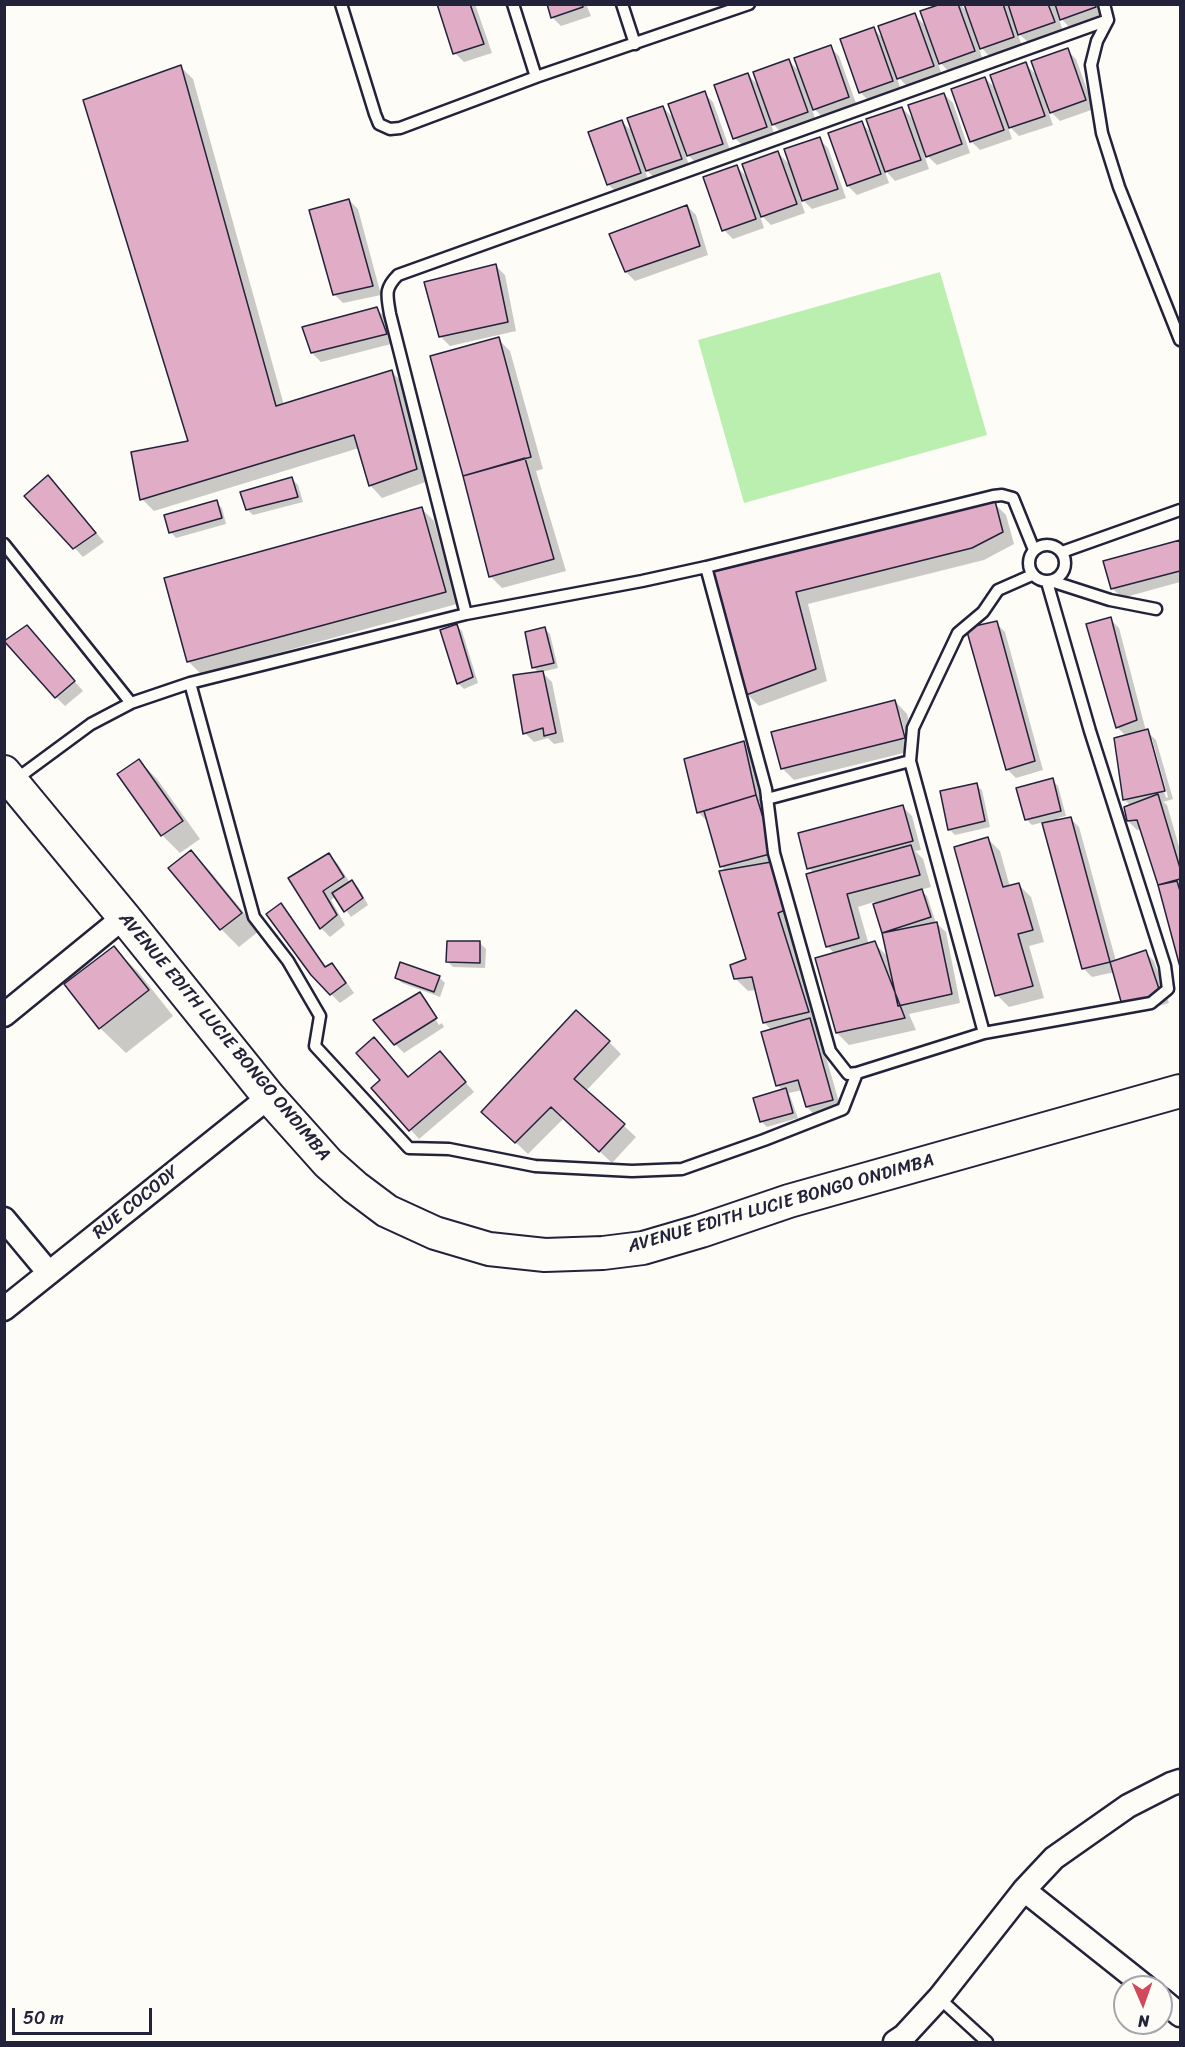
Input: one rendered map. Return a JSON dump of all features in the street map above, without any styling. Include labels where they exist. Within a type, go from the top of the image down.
[{"type":"main road","name":"AVENUE EDITH LUCIE BONGO ONDIMBA","points":[[9,777],[269,1097],[328,1163],[355,1187],[387,1210],[435,1233],[489,1249],[545,1255],[603,1253],[643,1248],[789,1202],[1180,1091]]},
{"type":"street","points":[[4,1015],[124,917]]},
{"type":"street","name":"RUE COCODY","points":[[4,1309],[269,1097]]},
{"type":"street","points":[[4,1219],[49,1273]]},
{"type":"street","points":[[904,2040],[1024,1890],[1054,1858],[1128,1806],[1180,1781]]},
{"type":"street","points":[[1024,1890],[1131,1975]]},
{"type":"lane","points":[[341,4],[375,114],[379,123],[390,129],[400,128],[536,77],[635,44],[734,7],[749,4]]},
{"type":"lane","points":[[513,4],[536,77]]},
{"type":"lane","points":[[622,4],[635,44]]},
{"type":"lane","points":[[1104,4],[1108,20],[1097,41],[1091,65],[1102,133],[1119,187],[1180,340]]},
{"type":"lane","points":[[466,614],[390,314],[387,294],[389,284],[398,274],[1108,20]]},
{"type":"lane","points":[[9,777],[91,724],[131,703],[190,683],[466,614],[706,567],[1002,495],[1013,498],[1034,550]]},
{"type":"lane","points":[[1062,552],[1180,510]]},
{"type":"lane","points":[[4,544],[131,703]]},
{"type":"lane","points":[[1049,581],[1062,575],[1065,564],[1062,552],[1052,545],[1045,545],[1034,550],[1029,559],[1028,565],[1036,579],[1110,600],[1156,609]]},
{"type":"lane","points":[[706,567],[766,789],[774,853],[830,1051],[848,1074],[984,1033],[1151,1003],[1168,989],[1165,966],[1090,730],[1049,581]]},
{"type":"lane","points":[[984,1033],[910,762],[914,728],[958,633],[983,612],[998,590],[1032,575]]},
{"type":"lane","points":[[190,683],[254,917],[288,961],[320,1016],[315,1046],[409,1148],[449,1149],[535,1166],[632,1171],[682,1168],[764,1140],[843,1109],[857,1073]]},
{"type":"lane","points":[[767,799],[910,762]]},
{"type":"lane","points":[[939,1998],[987,2043]]},
{"type":"green space","points":[[940,272],[987,435],[744,503],[698,340]]},
{"type":"building","points":[[437,4],[470,4],[484,44],[453,54]]},
{"type":"building","points":[[547,4],[582,4],[583,7],[551,18]]},
{"type":"building","points":[[941,4],[958,4],[975,51],[939,64],[920,11]]},
{"type":"building","points":[[964,4],[1003,4],[1014,37],[980,49]]},
{"type":"building","points":[[1008,4],[1048,4],[1055,22],[1018,35]]},
{"type":"building","points":[[1055,4],[1095,4],[1096,7],[1060,20]]},
{"type":"building","points":[[915,13],[934,66],[897,79],[878,26]]},
{"type":"building","points":[[874,27],[893,81],[859,93],[840,39]]},
{"type":"building","points":[[831,45],[849,97],[813,110],[794,58]]},
{"type":"building","points":[[1068,48],[1086,100],[1050,113],[1031,61]]},
{"type":"building","points":[[789,59],[808,112],[772,125],[753,72]]},
{"type":"building","points":[[1026,62],[1045,116],[1009,128],[990,75]]},
{"type":"building","points":[[181,65],[276,406],[392,370],[417,469],[369,486],[354,435],[140,500],[131,452],[188,441],[83,100]]},
{"type":"building","points":[[748,73],[767,127],[733,139],[714,85]]},
{"type":"building","points":[[985,77],[1004,130],[970,142],[951,89]]},
{"type":"building","points":[[705,91],[723,144],[687,156],[668,104]]},
{"type":"building","points":[[944,93],[962,144],[926,157],[908,105]]},
{"type":"building","points":[[663,106],[682,159],[646,171],[627,118]]},
{"type":"building","points":[[902,107],[921,160],[885,172],[866,119]]},
{"type":"building","points":[[622,120],[641,173],[607,185],[588,132]]},
{"type":"building","points":[[862,121],[881,174],[847,186],[828,133]]},
{"type":"building","points":[[820,137],[838,189],[802,201],[784,149]]},
{"type":"building","points":[[778,151],[797,204],[761,217],[742,164]]},
{"type":"building","points":[[737,165],[756,219],[722,231],[703,177]]},
{"type":"building","points":[[349,199],[373,286],[333,295],[309,210]]},
{"type":"building","points":[[687,205],[700,246],[625,272],[609,234]]},
{"type":"building","points":[[496,264],[508,322],[439,337],[424,282]]},
{"type":"building","points":[[377,307],[387,334],[311,353],[302,327]]},
{"type":"building","points":[[499,337],[531,457],[463,476],[430,356]]},
{"type":"building","points":[[525,458],[554,559],[489,577],[463,476]]},
{"type":"building","points":[[48,475],[96,533],[73,549],[24,496]]},
{"type":"building","points":[[292,477],[298,497],[246,510],[240,492]]},
{"type":"building","points":[[217,500],[222,518],[169,533],[164,515]]},
{"type":"building","points":[[995,501],[1003,532],[972,548],[796,592],[816,669],[746,695],[708,573]]},
{"type":"building","points":[[422,507],[446,592],[187,662],[164,578]]},
{"type":"building","points":[[1180,540],[1180,571],[1111,589],[1103,561]]},
{"type":"building","points":[[1111,617],[1137,720],[1116,728],[1086,624]]},
{"type":"building","points":[[997,621],[1035,761],[1006,770],[966,628]]},
{"type":"building","points":[[457,624],[473,677],[457,684],[440,630]]},
{"type":"building","points":[[27,625],[75,681],[55,698],[4,641]]},
{"type":"building","points":[[545,627],[554,663],[532,668],[525,632]]},
{"type":"building","points":[[543,671],[556,733],[544,736],[543,728],[523,734],[513,675]]},
{"type":"building","points":[[895,700],[905,738],[781,769],[771,732]]},
{"type":"building","points":[[1148,729],[1165,791],[1123,800],[1114,738]]},
{"type":"building","points":[[744,741],[756,795],[697,813],[684,759]]},
{"type":"building","points":[[139,759],[183,821],[161,836],[117,774]]},
{"type":"building","points":[[1053,778],[1061,811],[1025,820],[1016,788]]},
{"type":"building","points":[[977,783],[985,821],[948,830],[940,791]]},
{"type":"building","points":[[1158,794],[1180,868],[1180,879],[1158,885],[1137,820],[1127,821],[1124,807]]},
{"type":"building","points":[[756,795],[774,853],[720,867],[704,811]]},
{"type":"building","points":[[903,805],[913,841],[807,869],[798,833]]},
{"type":"building","points":[[1071,817],[1110,962],[1082,969],[1042,823]]},
{"type":"building","points":[[988,837],[1003,887],[1019,883],[1033,930],[1018,934],[1033,986],[995,996],[954,847]]},
{"type":"building","points":[[911,845],[920,875],[847,894],[859,938],[826,947],[806,874]]},
{"type":"building","points":[[191,850],[242,913],[220,930],[168,868]]},
{"type":"building","points":[[329,853],[344,877],[323,891],[337,915],[320,929],[288,878]]},
{"type":"building","points":[[777,861],[790,908],[778,913],[809,1012],[763,1023],[752,977],[734,979],[730,965],[746,959],[719,871]]},
{"type":"building","points":[[352,880],[363,898],[344,912],[332,893]]},
{"type":"building","points":[[1177,881],[1180,891],[1180,967],[1158,885]]},
{"type":"building","points":[[922,889],[931,917],[882,933],[873,904]]},
{"type":"building","points":[[281,903],[325,967],[332,963],[346,983],[330,995],[311,975],[266,914]]},
{"type":"building","points":[[937,922],[952,994],[898,1006],[882,933]]},
{"type":"building","points":[[447,941],[480,941],[480,963],[446,962]]},
{"type":"building","points":[[875,941],[905,1018],[836,1033],[815,958]]},
{"type":"building","points":[[114,946],[149,990],[99,1029],[64,984]]},
{"type":"building","points":[[1146,950],[1161,995],[1122,1005],[1110,962]]},
{"type":"building","points":[[400,962],[440,976],[434,992],[395,978]]},
{"type":"building","points":[[420,992],[437,1018],[394,1045],[373,1020]]},
{"type":"building","points":[[576,1010],[610,1041],[574,1079],[625,1124],[599,1152],[551,1107],[515,1143],[481,1112]]},
{"type":"building","points":[[810,1018],[833,1100],[806,1107],[798,1080],[776,1086],[761,1032]]},
{"type":"building","points":[[374,1037],[408,1077],[440,1051],[466,1082],[409,1131],[371,1088],[380,1080],[356,1053]]},
{"type":"building","points":[[786,1088],[793,1113],[760,1122],[753,1098]]}]
